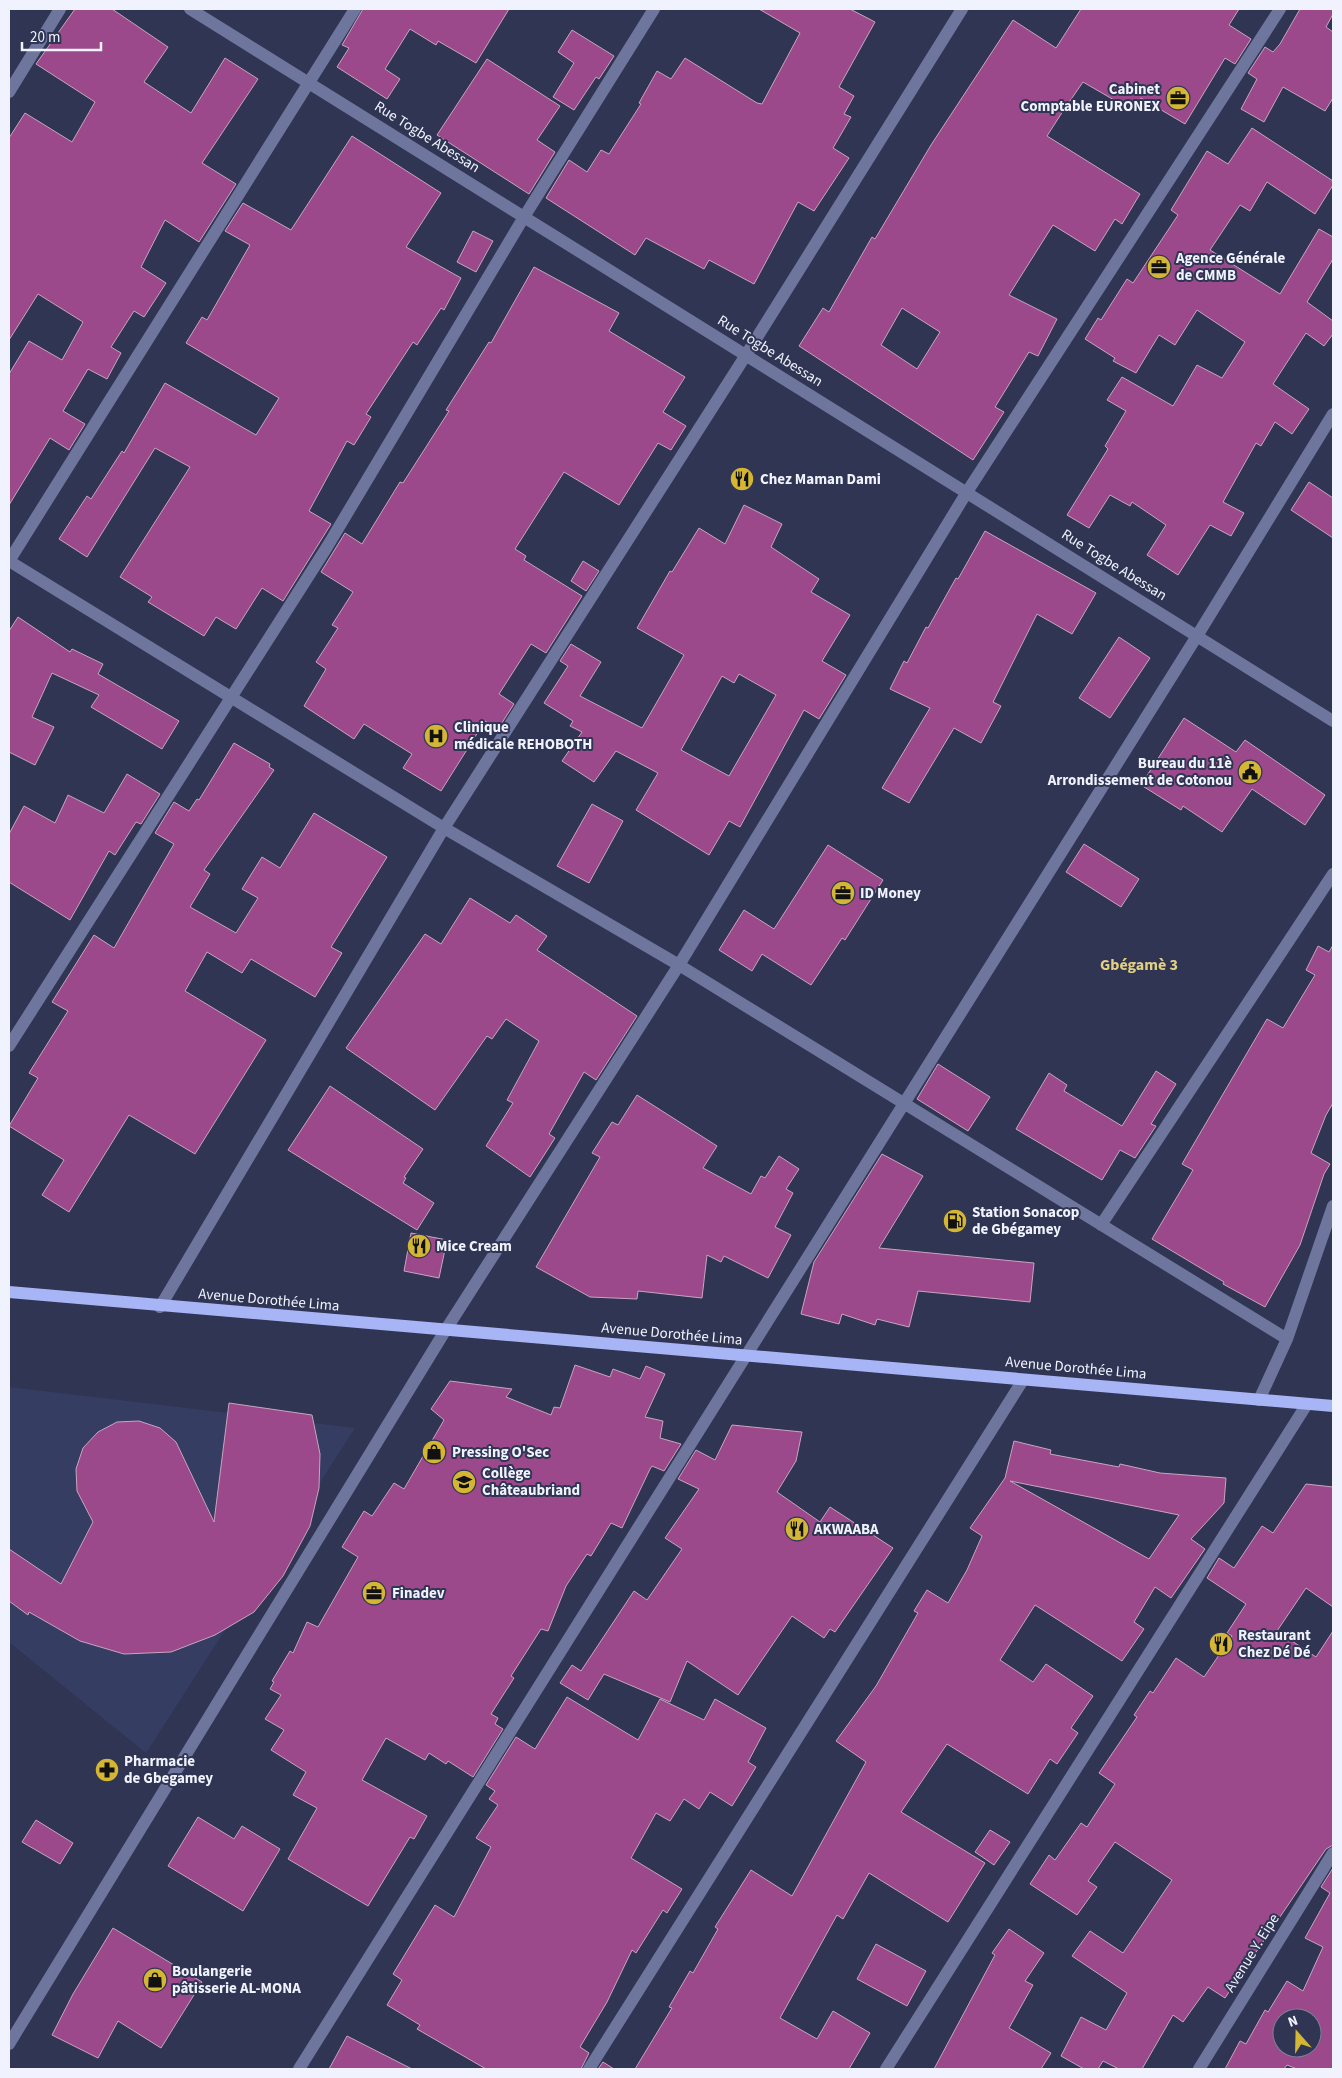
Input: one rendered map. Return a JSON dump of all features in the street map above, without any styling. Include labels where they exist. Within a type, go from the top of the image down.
[{"type":"main road","name":"Avenue Dorothée Lima","points":[[9,1292],[160,1307],[1333,1406]]},
{"type":"street","points":[[9,92],[60,9]]},
{"type":"street","name":"Rue Togbe Abessan","points":[[190,9],[1333,721]]},
{"type":"street","points":[[355,9],[9,561],[444,828],[679,965],[1287,1339]]},
{"type":"street","points":[[9,1046],[327,548],[524,216],[654,9]]},
{"type":"street","points":[[160,1307],[444,828],[746,355],[962,9]]},
{"type":"street","points":[[9,2044],[445,1331],[679,965],[967,492],[1280,9]]},
{"type":"street","points":[[299,2069],[1197,636],[1333,414]]},
{"type":"street","points":[[1101,1225],[1333,874]]},
{"type":"street","points":[[1259,1400],[1287,1339],[1333,1206]]},
{"type":"street","points":[[589,2069],[1023,1380]]},
{"type":"street","points":[[886,2069],[1306,1404]]},
{"type":"street","name":"Avenue Y. Eipe","points":[[1199,2069],[1333,1853]]},
{"type":"shaded area","points":[[9,1387],[355,1428],[146,1753],[9,1642]]},
{"type":"building","points":[[75,9],[112,9],[168,47],[144,82],[191,113],[225,58],[258,79],[202,163],[236,184],[199,242],[165,220],[141,267],[166,283],[144,317],[134,311],[111,347],[121,353],[107,379],[88,369],[63,411],[85,424],[69,450],[50,438],[9,505],[9,374],[29,341],[62,360],[83,322],[38,294],[9,340],[9,138],[25,113],[72,142],[95,102],[36,64]]},
{"type":"building","points":[[363,9],[509,9],[476,63],[438,41],[436,45],[410,29],[385,69],[400,79],[387,99],[337,67],[349,48],[342,45]]},
{"type":"building","points":[[759,9],[850,9],[875,22],[839,87],[854,96],[844,114],[851,117],[833,148],[849,158],[814,211],[798,202],[754,284],[709,260],[704,269],[646,238],[635,255],[546,198],[569,160],[587,172],[601,150],[609,154],[641,104],[639,103],[657,71],[671,79],[685,58],[757,103],[762,104],[800,33]]},
{"type":"building","points":[[1081,9],[1239,9],[1229,25],[1251,39],[1235,64],[1225,58],[1185,124],[1141,98],[1133,111],[1083,82],[1063,111],[1047,136],[1140,194],[1122,224],[1115,219],[1095,251],[1053,225],[1009,295],[1057,319],[1038,356],[1029,352],[995,407],[1004,412],[973,460],[799,346],[823,308],[829,312],[872,237],[875,239],[931,145],[1013,20],[1056,48]],"holes":[[[902,308],[940,332],[917,369],[881,345]]]},
{"type":"building","points":[[1300,9],[1333,9],[1333,14],[1326,27],[1333,32],[1333,98],[1325,111],[1283,87],[1264,122],[1241,109],[1257,79],[1248,73],[1265,47],[1273,52],[1280,44]]},
{"type":"building","points":[[572,30],[614,56],[599,79],[596,77],[574,110],[553,97],[574,63],[558,52]]},
{"type":"building","points":[[487,59],[560,106],[537,140],[555,152],[529,194],[437,135]]},
{"type":"building","points":[[1252,128],[1333,181],[1333,185],[1315,214],[1267,182],[1250,211],[1240,205],[1210,250],[1280,294],[1319,229],[1333,237],[1333,259],[1307,302],[1333,321],[1333,334],[1324,346],[1306,333],[1273,384],[1309,409],[1292,434],[1275,422],[1261,446],[1256,443],[1223,502],[1244,513],[1231,536],[1210,525],[1178,575],[1147,555],[1166,525],[1132,502],[1130,506],[1110,495],[1089,528],[1067,515],[1108,449],[1105,446],[1126,411],[1107,400],[1122,377],[1173,406],[1197,365],[1222,378],[1245,342],[1197,310],[1175,345],[1159,335],[1136,373],[1113,361],[1115,358],[1085,339],[1098,318],[1101,320],[1127,279],[1133,283],[1178,215],[1171,210],[1207,151],[1228,164]]},
{"type":"building","points":[[352,136],[441,193],[406,247],[461,278],[444,310],[441,308],[417,345],[413,342],[366,414],[371,417],[354,445],[347,441],[309,511],[331,524],[283,601],[262,588],[236,629],[216,617],[204,636],[148,602],[152,597],[120,577],[190,467],[155,448],[87,557],[59,539],[87,496],[91,499],[122,451],[124,453],[165,383],[256,435],[279,398],[186,343],[202,317],[207,320],[250,245],[225,231],[243,203],[291,230]]},
{"type":"building","points":[[473,231],[493,241],[476,272],[457,262]]},
{"type":"building","points":[[534,267],[619,313],[609,331],[685,377],[663,412],[686,426],[671,450],[658,443],[619,505],[564,472],[515,549],[526,556],[524,560],[582,596],[546,653],[531,644],[499,694],[514,704],[498,729],[485,721],[441,791],[403,768],[412,754],[364,724],[354,739],[304,706],[326,669],[316,662],[338,628],[332,625],[353,592],[321,572],[345,533],[362,544],[400,482],[403,483],[449,411],[446,410],[489,342],[491,343]]},
{"type":"building","points":[[1309,482],[1333,498],[1333,538],[1291,510]]},
{"type":"building","points":[[744,505],[782,524],[771,547],[819,579],[811,592],[850,615],[822,661],[846,675],[819,719],[804,710],[740,827],[729,821],[709,855],[636,810],[658,773],[616,751],[594,782],[562,761],[582,732],[570,726],[573,721],[544,703],[568,666],[560,661],[571,644],[601,662],[580,696],[642,728],[684,655],[637,628],[670,571],[672,572],[699,528],[725,544]],"holes":[[[739,674],[776,695],[729,776],[681,750],[722,676],[734,683]]]},
{"type":"building","points":[[985,531],[1096,593],[1072,634],[1037,614],[993,702],[1001,706],[981,743],[954,728],[909,803],[882,788],[930,708],[890,689],[904,661],[907,663],[926,627],[928,628]]},
{"type":"building","points":[[583,561],[599,571],[586,591],[571,581]]},
{"type":"building","points":[[18,617],[70,652],[72,649],[103,664],[98,674],[179,721],[162,749],[91,707],[99,695],[52,673],[32,717],[54,727],[35,765],[9,752],[9,631]]},
{"type":"building","points":[[1119,637],[1150,658],[1110,718],[1079,698]]},
{"type":"building","points":[[1184,718],[1236,752],[1245,740],[1325,795],[1305,825],[1252,789],[1222,832],[1183,806],[1181,810],[1141,785]]},
{"type":"building","points":[[234,743],[270,764],[269,767],[274,770],[204,870],[210,874],[190,907],[236,933],[258,898],[242,889],[262,857],[280,868],[314,813],[387,857],[331,947],[342,953],[315,997],[251,959],[242,973],[207,952],[185,991],[266,1040],[195,1154],[129,1115],[69,1212],[42,1195],[64,1160],[9,1126],[38,1078],[29,1073],[68,1011],[52,1002],[94,935],[114,948],[174,844],[155,833],[174,802],[189,811],[197,799],[199,800]]},
{"type":"building","points":[[127,774],[160,794],[141,824],[136,822],[115,855],[109,851],[70,920],[9,882],[9,834],[24,806],[55,823],[68,795],[104,813]]},
{"type":"building","points":[[592,804],[623,821],[589,883],[557,866]]},
{"type":"building","points":[[1084,844],[1139,879],[1121,907],[1066,872]]},
{"type":"building","points":[[828,845],[883,880],[845,940],[842,938],[811,985],[762,954],[752,971],[719,950],[744,910],[774,929]]},
{"type":"building","points":[[470,898],[510,923],[516,915],[547,936],[537,950],[637,1016],[596,1080],[584,1072],[549,1134],[555,1138],[530,1177],[486,1146],[513,1103],[507,1100],[539,1041],[506,1019],[492,1039],[487,1036],[435,1110],[346,1048],[425,934],[441,944]]},
{"type":"building","points":[[1333,945],[1333,1103],[1326,1115],[1311,1153],[1330,1164],[1324,1174],[1300,1245],[1265,1307],[1223,1284],[1224,1282],[1152,1239],[1193,1170],[1182,1164],[1267,1019],[1283,1028],[1315,975],[1306,970],[1318,946],[1329,952]]},
{"type":"building","points":[[938,1064],[990,1097],[968,1131],[917,1099]]},
{"type":"building","points":[[1156,1071],[1176,1084],[1151,1124],[1156,1126],[1135,1158],[1120,1150],[1102,1180],[1016,1129],[1049,1073],[1067,1085],[1064,1091],[1122,1126]]},
{"type":"building","points":[[330,1086],[423,1149],[404,1177],[406,1178],[403,1183],[434,1203],[417,1230],[288,1150]]},
{"type":"building","points":[[637,1095],[717,1146],[703,1168],[751,1194],[761,1176],[765,1178],[779,1156],[799,1169],[786,1189],[793,1193],[775,1227],[791,1235],[768,1278],[724,1256],[721,1262],[707,1255],[702,1298],[638,1291],[637,1299],[590,1297],[536,1267],[600,1157],[592,1153],[612,1122],[618,1125]]},
{"type":"building","points":[[882,1154],[923,1176],[879,1248],[1034,1263],[1030,1302],[918,1291],[909,1327],[877,1319],[875,1325],[842,1314],[839,1324],[801,1314],[814,1262]]},
{"type":"building","points":[[411,1233],[447,1240],[439,1278],[404,1271]]},
{"type":"building","points":[[575,1365],[610,1377],[613,1369],[640,1379],[646,1366],[665,1374],[645,1417],[663,1421],[660,1438],[681,1444],[664,1471],[652,1466],[622,1528],[611,1523],[591,1556],[587,1554],[566,1586],[548,1631],[541,1629],[511,1676],[514,1678],[491,1714],[498,1718],[495,1724],[503,1729],[473,1777],[448,1761],[446,1764],[429,1753],[425,1760],[386,1738],[362,1780],[427,1816],[414,1839],[410,1837],[368,1906],[288,1859],[317,1808],[293,1795],[306,1772],[271,1750],[284,1730],[265,1719],[281,1695],[270,1689],[274,1682],[272,1681],[290,1651],[293,1653],[307,1622],[318,1627],[358,1557],[342,1547],[364,1511],[372,1516],[394,1483],[404,1489],[444,1420],[431,1409],[450,1381],[512,1389],[506,1397],[551,1415],[554,1407],[560,1408]]},
{"type":"building","points":[[229,1403],[312,1415],[320,1454],[319,1488],[310,1526],[283,1576],[254,1612],[215,1635],[171,1652],[124,1654],[80,1641],[29,1612],[28,1615],[9,1601],[9,1549],[61,1584],[93,1522],[77,1491],[76,1469],[83,1448],[98,1432],[117,1422],[139,1421],[160,1428],[176,1442],[214,1522]]},
{"type":"building","points":[[732,1425],[802,1432],[796,1461],[777,1492],[820,1522],[830,1507],[893,1548],[835,1632],[830,1629],[824,1638],[792,1616],[738,1695],[687,1661],[670,1702],[604,1674],[588,1700],[560,1683],[572,1665],[581,1671],[634,1591],[647,1600],[682,1549],[665,1538],[699,1489],[678,1479],[696,1450],[715,1460]]},
{"type":"building","points":[[1014,1441],[1051,1450],[1050,1454],[1119,1467],[1120,1464],[1160,1473],[1226,1478],[1224,1503],[1191,1539],[1205,1549],[1171,1598],[1155,1587],[1134,1622],[1144,1629],[1122,1661],[1035,1605],[1000,1660],[1033,1682],[1046,1664],[1093,1696],[1071,1728],[1078,1733],[1057,1764],[1050,1759],[1028,1794],[947,1744],[901,1812],[985,1863],[948,1922],[869,1873],[843,1919],[837,1915],[780,2018],[817,2039],[833,2011],[870,2033],[849,2069],[635,2069],[672,2008],[669,2007],[690,1971],[693,1973],[718,1929],[715,1927],[751,1870],[792,1896],[866,1762],[836,1741],[876,1686],[918,1613],[914,1611],[927,1590],[948,1603],[967,1570],[982,1536],[970,1528],[1005,1478]],"holes":[[[1010,1481],[1179,1515],[1149,1559]]]},
{"type":"building","points":[[1306,1484],[1333,1487],[1333,1607],[1306,1588],[1277,1631],[1316,1657],[1333,1631],[1333,1845],[1326,1849],[1225,1998],[1208,1987],[1183,2022],[1173,2015],[1142,2069],[1119,2069],[1103,2061],[1098,2069],[1084,2069],[1061,2056],[1081,2017],[1106,2030],[1127,1993],[1072,1956],[1090,1931],[1123,1953],[1172,1880],[1115,1842],[1088,1881],[1097,1887],[1077,1915],[1030,1884],[1049,1855],[1055,1860],[1081,1823],[1087,1827],[1115,1784],[1099,1773],[1137,1717],[1134,1715],[1150,1691],[1153,1693],[1176,1658],[1204,1677],[1232,1636],[1227,1633],[1246,1604],[1207,1578],[1219,1558],[1234,1568],[1262,1526],[1273,1533]]},
{"type":"building","points":[[567,1697],[638,1740],[660,1699],[704,1720],[715,1699],[766,1728],[748,1762],[756,1767],[732,1806],[710,1792],[699,1809],[684,1799],[670,1821],[656,1813],[631,1858],[682,1889],[667,1913],[663,1910],[636,1953],[632,1950],[607,2002],[580,2047],[589,2053],[581,2069],[486,2069],[417,2029],[420,2025],[387,2005],[402,1980],[393,1974],[435,1905],[454,1917],[491,1847],[476,1838],[498,1805],[489,1799],[495,1791],[486,1785],[516,1737],[535,1749]]},
{"type":"building","points":[[198,1817],[234,1839],[242,1826],[280,1849],[243,1911],[168,1866]]},
{"type":"building","points":[[36,1820],[73,1843],[60,1864],[22,1842]]},
{"type":"building","points":[[990,1830],[1010,1842],[994,1865],[975,1852]]},
{"type":"building","points":[[1333,1868],[1333,2069],[1297,2069],[1287,2065],[1284,2069],[1225,2069],[1240,2041],[1246,2044],[1265,2010],[1268,2012],[1287,1981],[1303,1991],[1323,1947],[1305,1938],[1330,1893],[1321,1887]]},
{"type":"building","points":[[113,1928],[202,1982],[161,2048],[118,2021],[98,2058],[52,2035],[73,1994]]},
{"type":"building","points":[[1009,1929],[1044,1953],[1025,1981],[1033,1985],[1009,2028],[1051,2053],[1041,2069],[934,2069],[995,1955],[992,1953]]},
{"type":"building","points":[[876,1944],[926,1971],[907,2006],[857,1979]]},
{"type":"building","points":[[347,2036],[412,2069],[329,2069]]},
{"type":"building","points":[[603,2062],[614,2069],[598,2069]]},
{"type":"place","name":"Cabinet Comptable EURONEX","points":[[1178,98]]},
{"type":"place","name":"Agence Générale de CMMB","points":[[1159,267]]},
{"type":"place","name":"Chez Maman Dami","points":[[742,479]]},
{"type":"place","name":"Clinique médicale REHOBOTH","points":[[436,736]]},
{"type":"place","name":"Bureau du 11è Arrondissement de Cotonou","points":[[1250,772]]},
{"type":"place","name":"ID Money","points":[[843,893]]},
{"type":"place","name":"Station Sonacop de Gbégamey","points":[[955,1221]]},
{"type":"place","name":"Mice Cream","points":[[419,1246]]},
{"type":"place","name":"Pressing O'Sec","points":[[434,1452]]},
{"type":"place","name":"Collège Châteaubriand","points":[[464,1482]]},
{"type":"place","name":"AKWAABA","points":[[797,1529]]},
{"type":"place","name":"Finadev","points":[[374,1593]]},
{"type":"place","name":"Restaurant Chez Dé Dé","points":[[1221,1644]]},
{"type":"place","name":"Pharmacie de Gbegamey","points":[[107,1770]]},
{"type":"place","name":"Boulangerie pâtisserie AL-MONA","points":[[155,1980]]},
{"type":"district","name":"Gbégamè 3","points":[[1139,965]]}]
